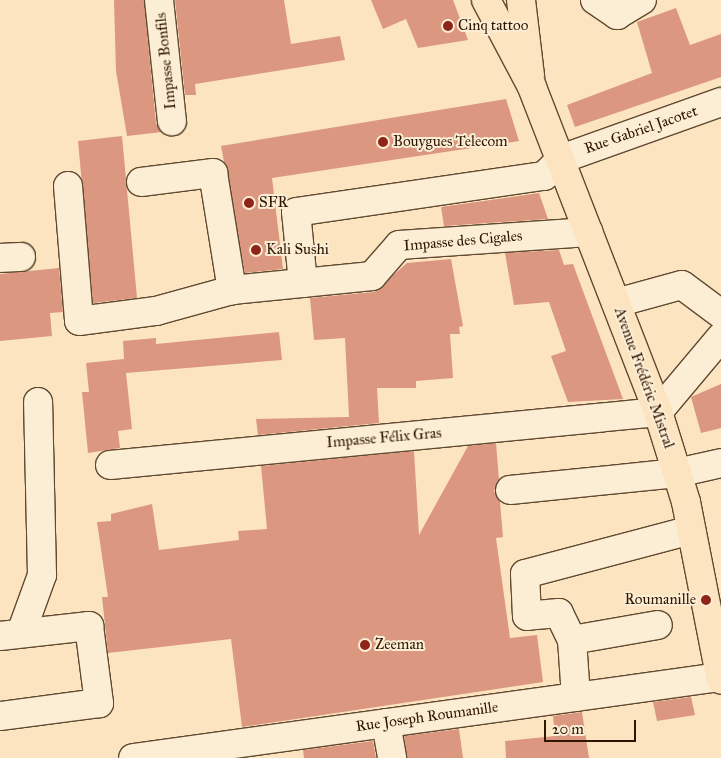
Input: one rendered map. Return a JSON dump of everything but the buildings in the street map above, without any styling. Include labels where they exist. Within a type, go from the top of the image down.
[{"type":"main road","name":"Avenue Frédéric Mistral","points":[[486,0],[532,87],[658,412],[677,473],[691,530],[721,679]]},
{"type":"main road","name":"Avenue Frédéric Mistral","points":[[521,0],[532,87]]},
{"type":"street","name":"Impasse Bonfils","points":[[159,0],[172,121]]},
{"type":"street","points":[[595,0],[617,15],[642,0]]},
{"type":"street","name":"Rue Gabriel Jacotet","points":[[560,158],[721,102]]},
{"type":"street","points":[[304,283],[296,212],[544,176],[560,158]]},
{"type":"street","points":[[141,182],[213,173],[232,290]]},
{"type":"street","name":"Impasse des Cigales","points":[[68,186],[79,321],[156,311],[232,290],[372,276],[399,245],[589,232]]},
{"type":"street","points":[[616,303],[682,285],[721,314]]},
{"type":"street","points":[[658,412],[721,337]]},
{"type":"street","points":[[11,635],[42,575],[38,402]]},
{"type":"street","name":"Impasse Félix Gras","points":[[110,465],[658,412]]},
{"type":"street","points":[[510,490],[677,473],[721,463]]},
{"type":"street","points":[[576,697],[572,640],[559,612],[527,616],[526,574],[691,530]]},
{"type":"street","points":[[572,640],[658,625]]},
{"type":"street","points":[[0,716],[99,702],[89,626],[11,635]]},
{"type":"street","name":"Rue Joseph Roumanille","points":[[133,758],[198,754],[386,723],[721,679]]},
{"type":"street","points":[[386,723],[392,758]]},
{"type":"place","name":"Cinq tattoo","points":[[448,26]]},
{"type":"place","name":"Bouygues Telecom","points":[[383,142]]},
{"type":"place","name":"SFR","points":[[249,203]]},
{"type":"place","name":"Kali Sushi","points":[[256,250]]},
{"type":"place","name":"Roumanille","points":[[706,600]]},
{"type":"place","name":"Zeeman","points":[[365,645]]}]
